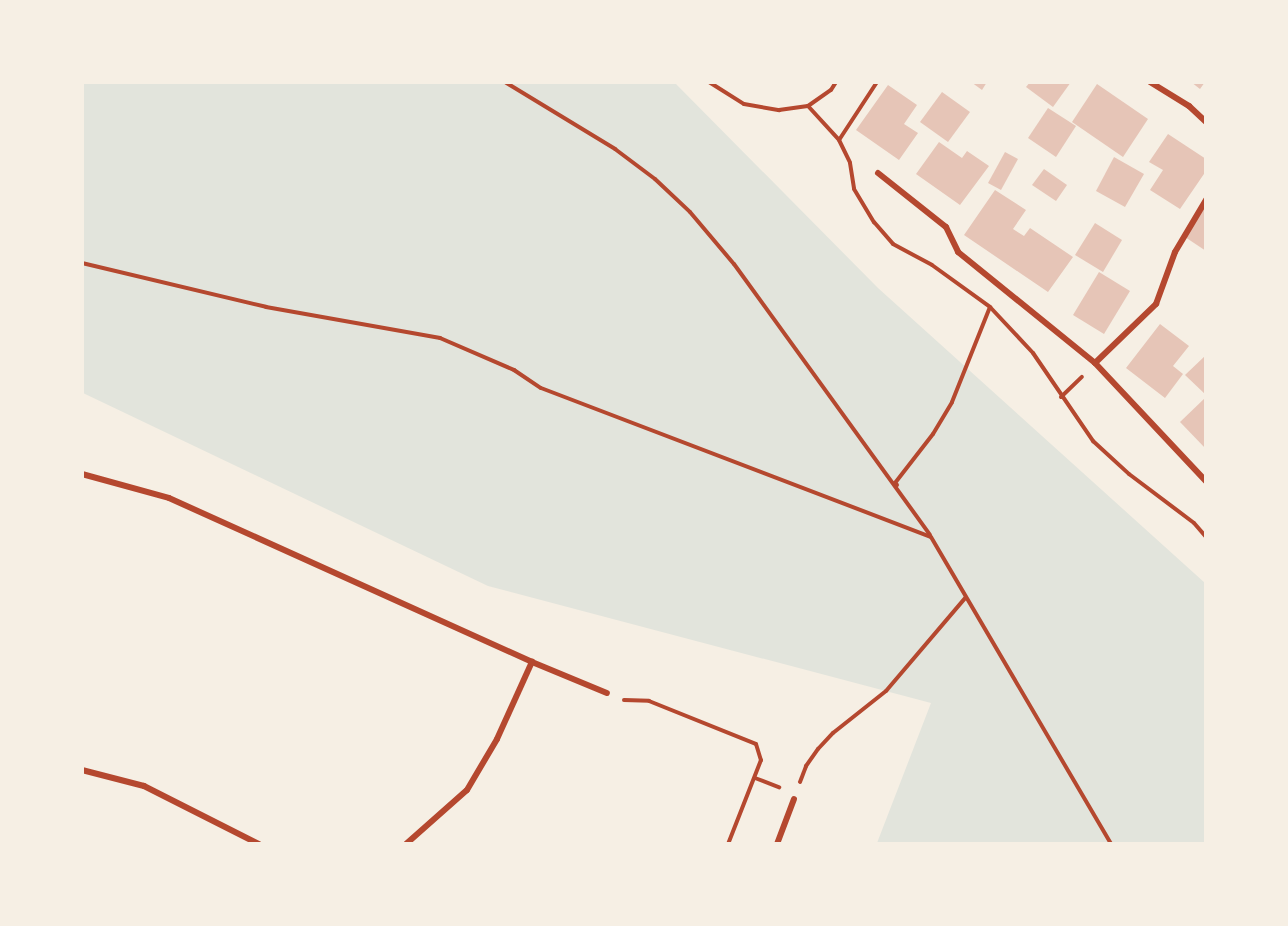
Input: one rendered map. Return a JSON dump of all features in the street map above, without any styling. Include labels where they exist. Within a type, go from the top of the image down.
[{"type":"street","points":[[1150,82],[1189,106],[1206,122]]},
{"type":"street","points":[[878,173],[946,227],[958,252],[1095,363],[1206,481]]},
{"type":"street","points":[[1095,363],[1156,304],[1175,252],[1206,200]]},
{"type":"street","points":[[82,474],[169,498],[531,662],[607,693]]},
{"type":"street","points":[[406,843],[467,790],[497,739],[531,662]]},
{"type":"street","points":[[82,770],[144,786],[259,843]]},
{"type":"street","points":[[777,843],[794,799]]},
{"type":"path","points":[[505,82],[577,124],[615,150],[655,179],[690,212],[734,264],[931,537]]},
{"type":"path","points":[[709,82],[744,104],[779,110],[808,106],[831,90],[836,82]]},
{"type":"path","points":[[839,140],[877,82]]},
{"type":"path","points":[[808,106],[839,140],[850,163],[854,189],[874,222],[893,244],[932,265],[990,307],[1033,352],[1061,397],[1093,441],[1130,474],[1194,523],[1206,537]]},
{"type":"path","points":[[82,263],[267,307],[440,338],[514,370],[541,388],[931,537]]},
{"type":"path","points":[[990,307],[952,402],[933,434],[895,483],[931,537],[1111,843]]},
{"type":"path","points":[[1061,397],[1095,363]]},
{"type":"path","points":[[794,799],[806,766],[818,749],[833,733],[886,691],[966,597]]},
{"type":"path","points":[[607,693],[625,700],[649,700],[756,744],[761,760],[728,843]]},
{"type":"shaded area","points":[[82,83],[675,83],[878,288],[1205,583],[1205,843],[877,843],[931,703],[488,586],[83,393]]},
{"type":"building","points":[[971,82],[987,82],[982,90]]},
{"type":"building","points":[[1030,82],[1071,82],[1053,107],[1026,87]]},
{"type":"building","points":[[1191,82],[1205,82],[1200,89]]},
{"type":"building","points":[[1097,84],[1148,119],[1123,157],[1072,122]]},
{"type":"building","points":[[888,85],[917,105],[904,124],[918,133],[899,160],[856,130]]},
{"type":"building","points":[[942,92],[970,112],[948,142],[920,122]]},
{"type":"building","points":[[1048,108],[1076,126],[1056,157],[1028,138]]},
{"type":"building","points":[[1168,134],[1206,159],[1206,171],[1180,209],[1150,190],[1163,170],[1149,162]]},
{"type":"building","points":[[939,142],[962,158],[967,151],[989,166],[960,205],[916,174]]},
{"type":"building","points":[[1005,152],[1018,159],[1001,190],[988,183]]},
{"type":"building","points":[[1114,157],[1144,174],[1125,207],[1096,191]]},
{"type":"building","points":[[1044,169],[1067,185],[1056,201],[1032,185]]},
{"type":"building","points":[[995,190],[1026,210],[1013,229],[1024,236],[1030,228],[1073,257],[1048,292],[964,235]]},
{"type":"building","points":[[1206,206],[1206,251],[1185,237]]},
{"type":"building","points":[[1095,223],[1122,240],[1103,272],[1075,255]]},
{"type":"building","points":[[1099,272],[1130,291],[1104,334],[1073,315]]},
{"type":"building","points":[[1160,324],[1189,346],[1173,366],[1183,374],[1165,398],[1126,368]]},
{"type":"building","points":[[1206,355],[1206,395],[1185,375]]},
{"type":"building","points":[[1206,397],[1206,449],[1180,422]]}]
